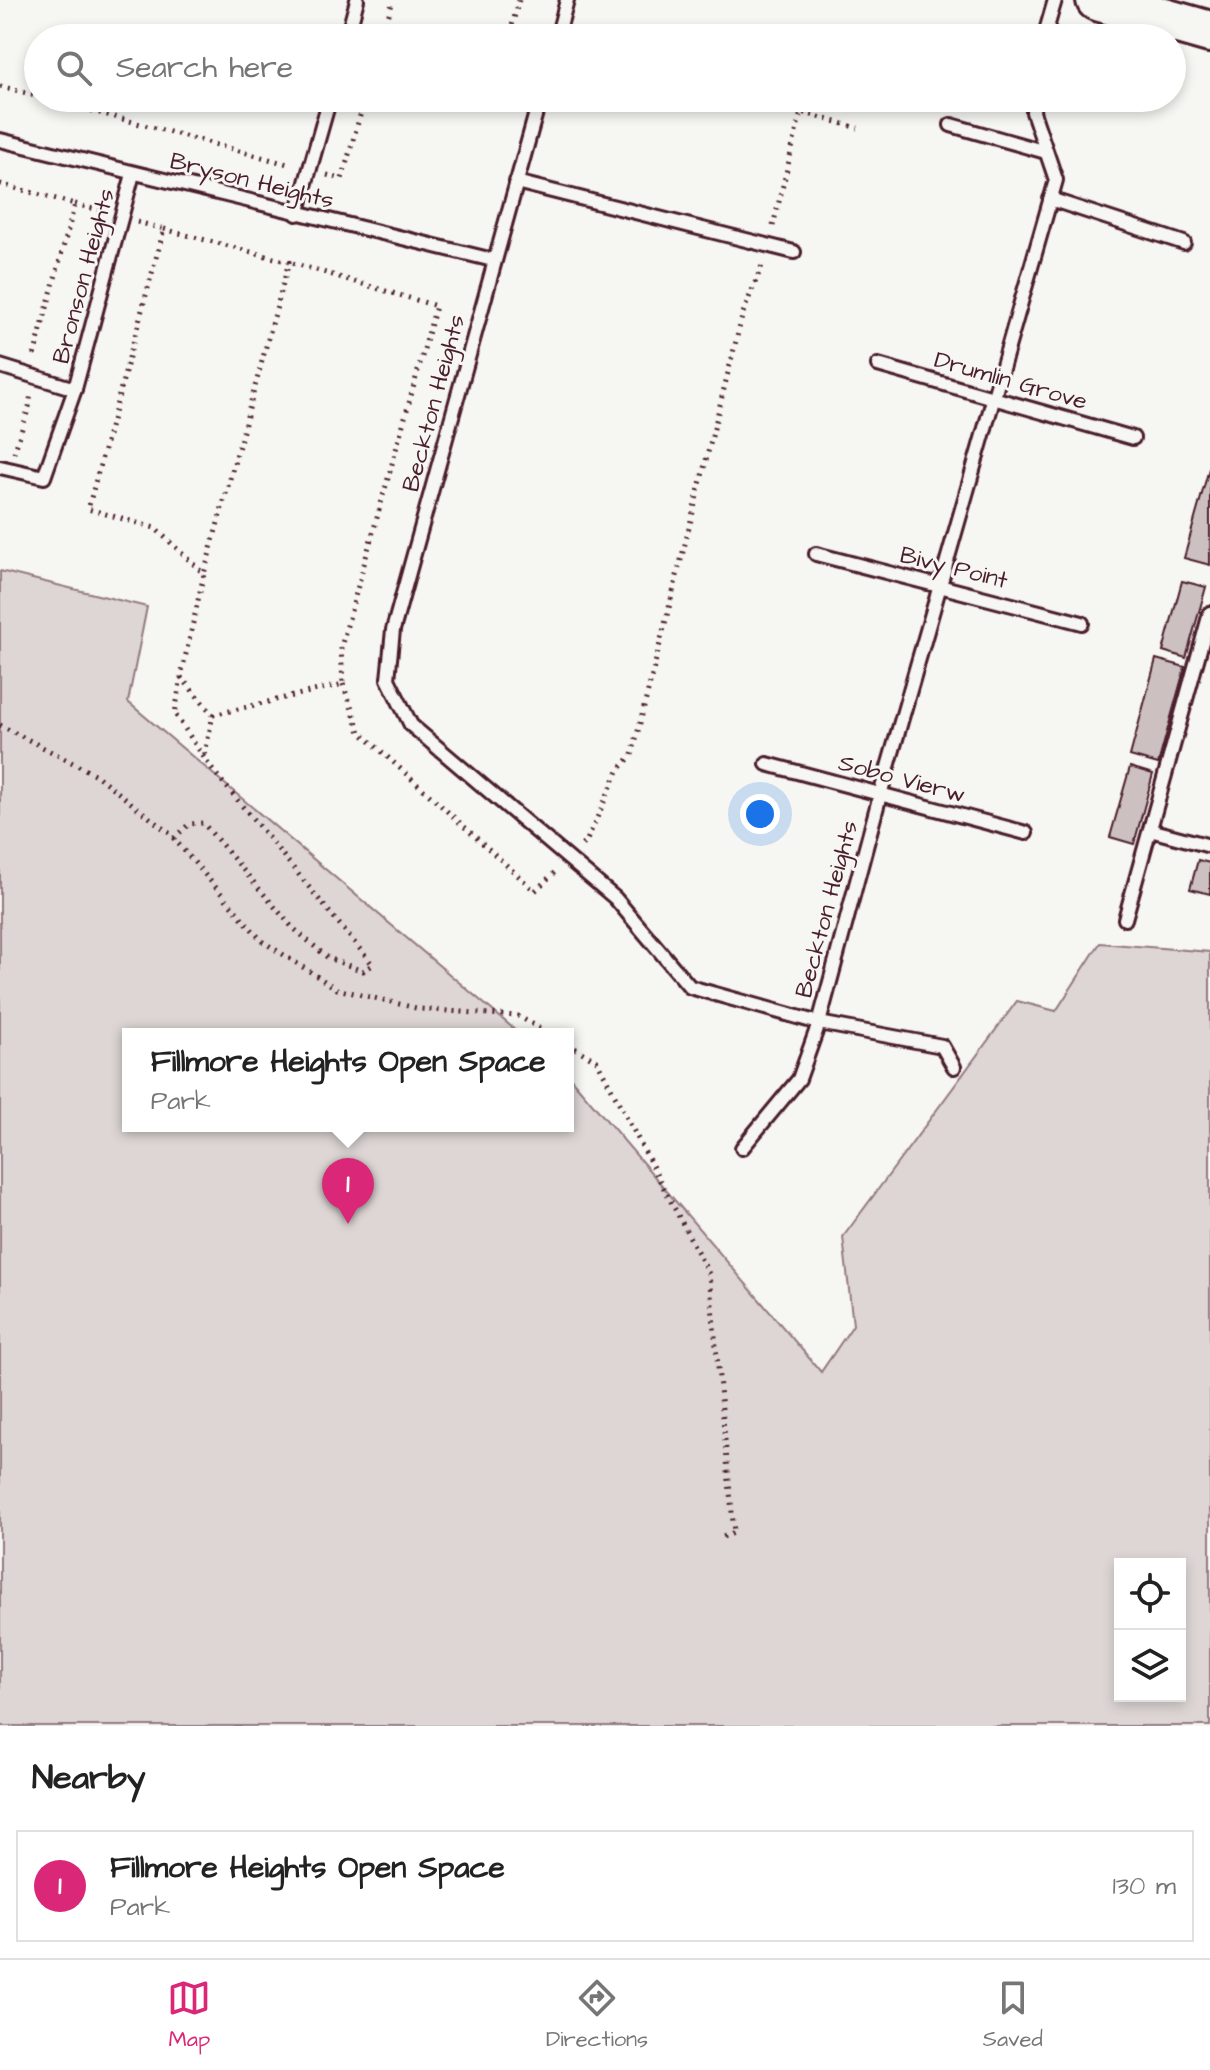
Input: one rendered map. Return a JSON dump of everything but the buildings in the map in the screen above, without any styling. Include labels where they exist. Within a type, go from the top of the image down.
[{"type":"main road","points":[[1097,0],[1182,24]]},
{"type":"main road","points":[[1186,25],[1210,32]]},
{"type":"lane","points":[[351,24],[357,0]]},
{"type":"lane","points":[[561,24],[567,0]]},
{"type":"lane","points":[[1048,24],[1055,0]]},
{"type":"lane","points":[[297,214],[326,112]]},
{"type":"lane","name":"Beckton Heights","points":[[536,112],[393,630],[388,679],[411,725],[615,898],[690,987],[819,1023],[938,587],[1056,180],[1033,112]]},
{"type":"lane","points":[[951,125],[1046,152]]},
{"type":"lane","name":"Bryson Heights","points":[[0,140],[493,260]]},
{"type":"lane","name":"Bronson Heights","points":[[5,468],[44,477],[75,389],[133,174]]},
{"type":"lane","points":[[516,182],[794,252]]},
{"type":"lane","points":[[1050,199],[1184,243]]},
{"type":"lane","name":"Drumlin Grove","points":[[878,365],[1133,438]]},
{"type":"lane","name":"Bronson Heights","points":[[0,366],[75,389]]},
{"type":"lane","name":"Bivy Point","points":[[816,554],[1082,623]]},
{"type":"lane","points":[[1125,919],[1210,613]]},
{"type":"lane","name":"Sobo Vierw","points":[[767,764],[1026,833]]},
{"type":"lane","points":[[1150,830],[1210,846]]},
{"type":"lane","points":[[742,1148],[799,1079],[819,1023],[942,1046],[954,1067]]},
{"type":"path","points":[[386,24],[393,0]]},
{"type":"path","points":[[512,24],[519,0]]},
{"type":"path","points":[[0,86],[24,92]]},
{"type":"path","points":[[96,112],[342,179],[361,112]]},
{"type":"path","points":[[0,184],[289,262],[436,306],[341,647],[343,684],[360,732],[535,891],[587,840],[618,771],[632,755],[743,313],[762,270],[801,112],[858,128]]},
{"type":"path","points":[[5,468],[29,407],[34,350],[75,204]]},
{"type":"path","points":[[164,229],[88,509],[155,528],[204,574]]},
{"type":"path","points":[[174,838],[189,824],[203,823],[292,927],[328,958],[363,971],[373,965],[204,758],[175,714],[204,574],[289,262]]},
{"type":"path","points":[[181,676],[213,715]]},
{"type":"path","points":[[213,715],[343,684]]},
{"type":"path","points":[[204,758],[213,715]]},
{"type":"path","points":[[0,725],[96,775],[174,838],[262,941],[337,989],[420,1009],[518,1016],[539,1028]]},
{"type":"path","points":[[574,1048],[597,1061],[709,1274],[734,1533],[720,1538]]},
{"type":"shaded area","points":[[0,571],[147,607],[128,702],[513,1028],[122,1028],[122,1132],[574,1132],[574,1082],[821,1372],[853,1325],[843,1237],[1017,1001],[1056,1011],[1100,943],[1210,952],[1210,1726],[0,1726]]},
{"type":"place","name":"Fillmore Heights Open Space","points":[[348,1224]]}]
